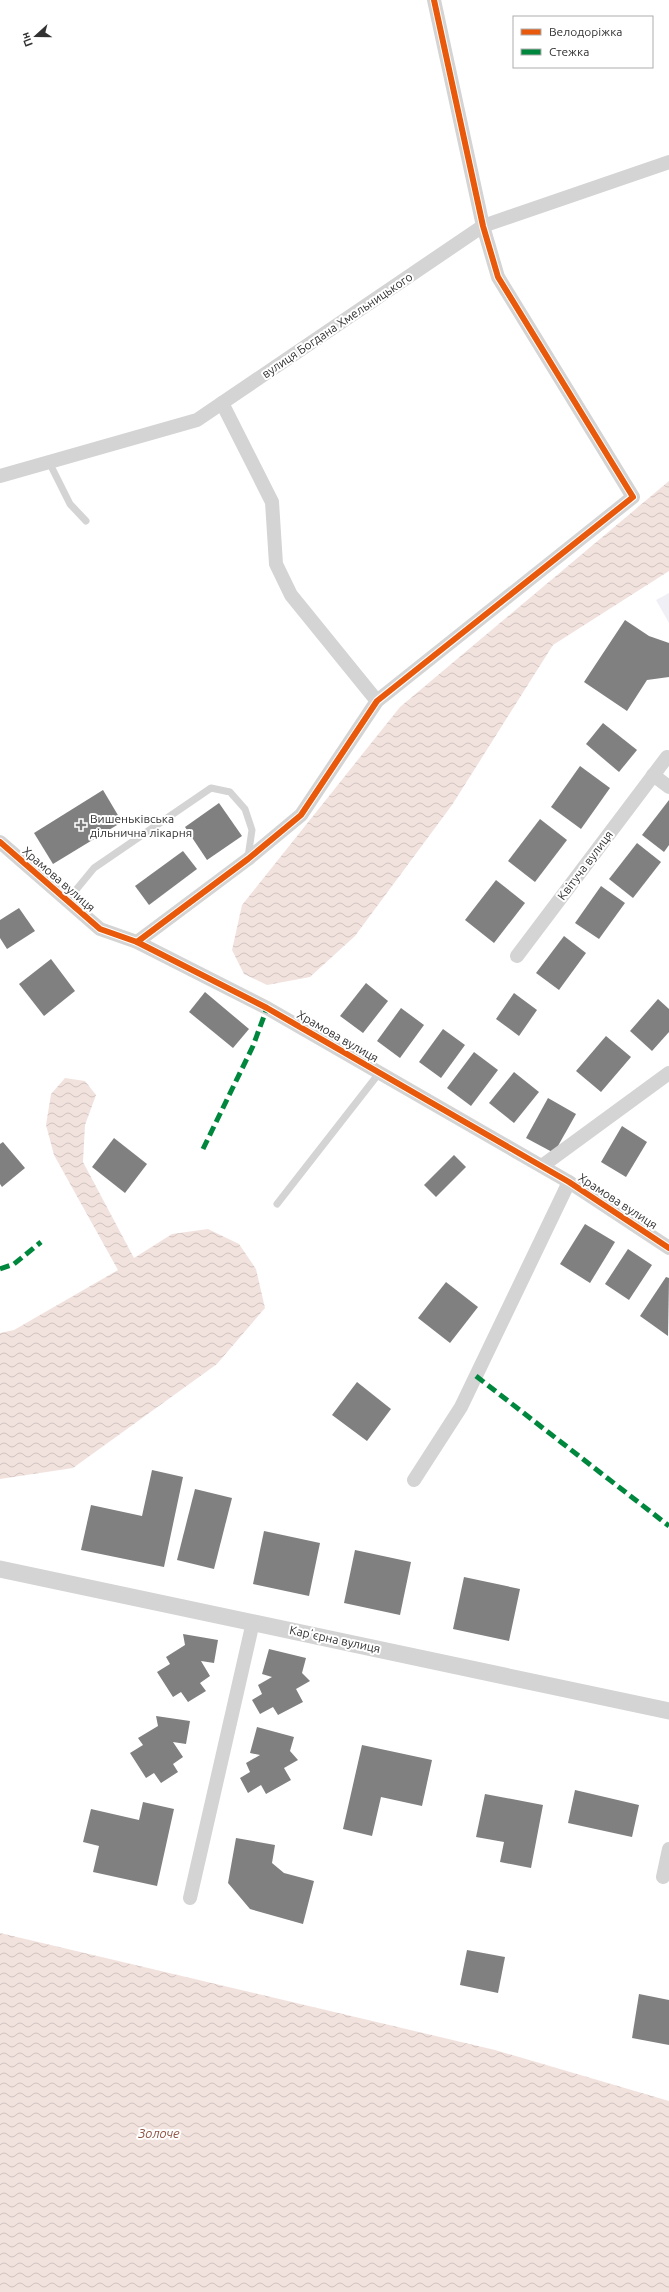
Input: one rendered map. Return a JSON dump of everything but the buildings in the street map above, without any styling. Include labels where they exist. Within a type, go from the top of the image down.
[{"type":"street","points":[[136,942],[248,859],[301,815],[377,701],[633,497],[498,277],[483,226],[434,0]]},
{"type":"street","name":"вулиця Богдана Хмельницького","points":[[0,476],[197,420],[483,226],[669,162]]},
{"type":"street","points":[[222,403],[272,502],[276,564],[291,595],[377,701]]},
{"type":"street","name":"Квітуча вулиця","points":[[517,956],[667,756]]},
{"type":"street","points":[[653,775],[669,787]]},
{"type":"street","name":"Храмова вулиця","points":[[0,842],[66,902],[100,929],[136,942],[268,1008],[569,1182],[669,1248]]},
{"type":"street","points":[[542,1166],[669,1073]]},
{"type":"street","points":[[414,1480],[462,1407],[569,1182]]},
{"type":"street","name":"Карʼєрна вулиця","points":[[0,1569],[669,1711]]},
{"type":"street","points":[[190,1898],[253,1622]]},
{"type":"street","points":[[663,1878],[669,1850]]},
{"type":"lane","points":[[49,462],[70,504],[86,521]]},
{"type":"lane","points":[[66,902],[94,868],[211,788],[230,792],[245,810],[252,830],[248,859]]},
{"type":"lane","points":[[277,1204],[380,1072]]},
{"type":"shaded area","points":[[669,593],[669,623],[656,600]]},
{"type":"water","points":[[669,481],[669,571],[553,645],[452,805],[355,936],[310,977],[267,985],[244,974],[232,950],[242,905],[400,707]]},
{"type":"water","points":[[65,1078],[85,1081],[96,1095],[85,1125],[83,1162],[134,1258],[172,1234],[208,1229],[239,1244],[256,1269],[265,1308],[217,1364],[73,1468],[0,1479],[0,1333],[14,1330],[118,1270],[54,1155],[46,1125],[51,1094]]},
{"type":"water","name":"Золоче","points":[[0,1933],[495,2050],[669,2101],[669,2292],[0,2292]]},
{"type":"marked path","points":[[203,1149],[253,1046],[267,1008]]},
{"type":"marked path","points":[[0,1269],[14,1264],[41,1242]]},
{"type":"marked path","points":[[476,1376],[669,1526]]},
{"type":"cycle path","points":[[137,942],[248,859],[301,815],[377,701],[633,497],[498,277],[483,226],[434,0]]},
{"type":"cycle path","points":[[0,842],[100,929],[137,942],[267,1008],[569,1182],[669,1248]]},
{"type":"place","name":"Вишеньківська дільнична лікарня","points":[[81,825]]}]
